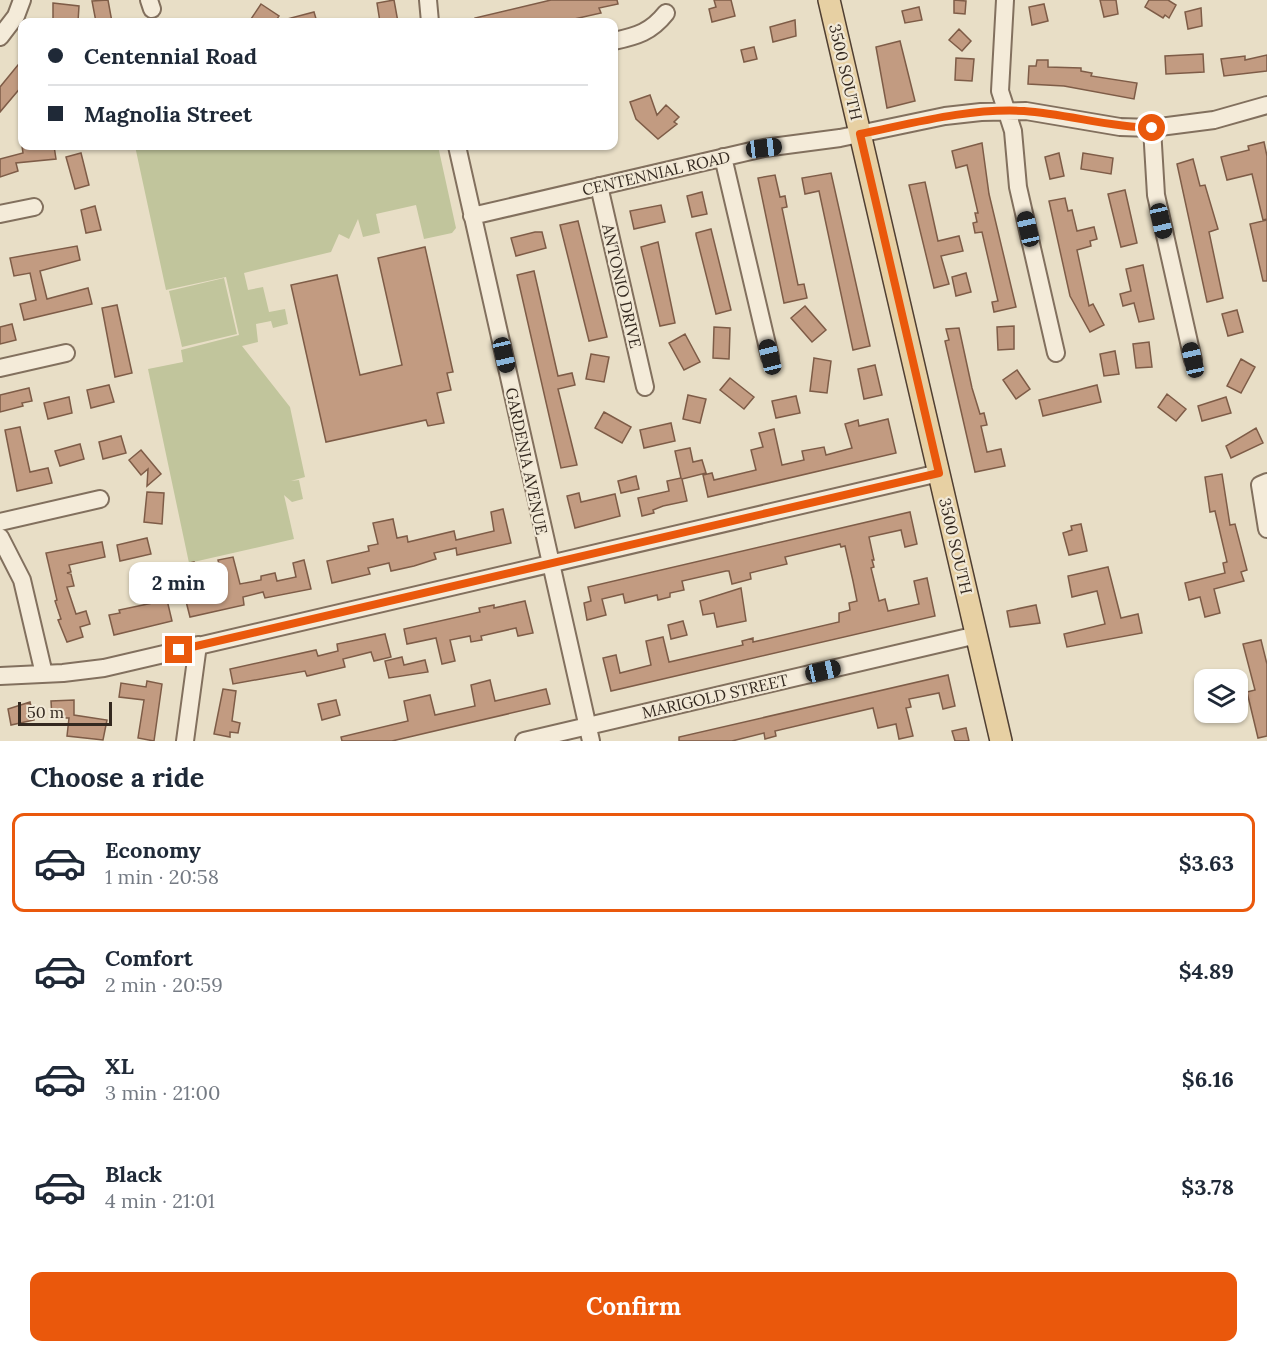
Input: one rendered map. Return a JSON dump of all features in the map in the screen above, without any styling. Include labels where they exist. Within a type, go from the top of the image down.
[{"type":"main road","name":"3500 SOUTH","points":[[829,0],[1001,741]]},
{"type":"street","points":[[0,37],[16,16],[22,0]]},
{"type":"street","points":[[428,0],[430,18]]},
{"type":"street","points":[[1005,0],[1000,91],[1013,131],[1018,187],[1056,353]]},
{"type":"street","points":[[618,40],[641,35],[655,27],[666,13]]},
{"type":"street","name":"CENTENNIAL ROAD","points":[[472,216],[764,148],[860,134],[945,116],[1026,111],[1120,127],[1152,128],[1214,120],[1267,105]]},
{"type":"street","points":[[1152,128],[1156,195],[1193,360]]},
{"type":"street","name":"GARDENIA AVENUE","points":[[458,150],[589,734]]},
{"type":"street","points":[[723,157],[770,357]]},
{"type":"street","name":"ANTONIO DRIVE","points":[[599,186],[645,387]]},
{"type":"street","points":[[0,214],[34,207]]},
{"type":"street","points":[[0,368],[66,353]]},
{"type":"street","points":[[0,676],[83,672],[939,473]]},
{"type":"street","points":[[1264,483],[1267,529]]},
{"type":"street","points":[[0,522],[100,499]]},
{"type":"street","points":[[0,537],[22,580],[44,674]]},
{"type":"street","name":"MARIGOLD STREET","points":[[524,741],[589,734],[977,635]]},
{"type":"street","points":[[185,741],[198,645]]},
{"type":"green space","points":[[136,150],[439,150],[456,228],[452,233],[424,239],[416,205],[376,214],[380,233],[363,237],[358,219],[349,239],[339,234],[331,252],[244,273],[248,290],[263,287],[269,312],[285,309],[288,324],[273,328],[271,321],[256,324],[258,342],[242,346],[290,407],[305,477],[291,481],[299,480],[303,499],[292,502],[284,495],[294,539],[189,563],[148,369],[183,362],[181,350],[239,335],[226,277],[166,290]]},
{"type":"green space","points":[[224,278],[237,334],[182,347],[169,291]]},
{"type":"building","points":[[108,0],[111,18],[95,18],[92,1]]},
{"type":"building","points":[[394,0],[397,18],[379,18],[377,3]]},
{"type":"building","points":[[551,0],[617,0],[618,4],[599,8],[601,13],[579,18],[475,18]]},
{"type":"building","points":[[714,0],[731,0],[735,16],[712,22],[709,9],[716,7]]},
{"type":"building","points":[[954,0],[966,1],[965,14],[954,13]]},
{"type":"building","points":[[1100,0],[1116,0],[1118,14],[1104,17]]},
{"type":"building","points":[[1149,0],[1168,0],[1176,5],[1169,18],[1165,15],[1163,18],[1145,7]]},
{"type":"building","points":[[53,3],[79,6],[78,18],[53,18]]},
{"type":"building","points":[[261,4],[279,16],[278,18],[252,18]]},
{"type":"building","points":[[1044,4],[1048,21],[1032,25],[1029,7]]},
{"type":"building","points":[[919,7],[922,20],[905,23],[902,11]]},
{"type":"building","points":[[1201,8],[1202,26],[1188,29],[1185,12]]},
{"type":"building","points":[[314,12],[316,18],[291,18]]},
{"type":"building","points":[[795,20],[796,36],[773,42],[770,27]]},
{"type":"building","points":[[959,29],[971,41],[962,51],[949,40]]},
{"type":"building","points":[[900,41],[915,101],[887,108],[876,47]]},
{"type":"building","points":[[754,47],[757,59],[744,62],[741,50]]},
{"type":"building","points":[[1203,54],[1204,72],[1166,74],[1165,56]]},
{"type":"building","points":[[1267,55],[1267,71],[1224,76],[1221,59],[1245,56],[1245,60]]},
{"type":"building","points":[[956,58],[974,59],[972,81],[955,80]]},
{"type":"building","points":[[1037,60],[1048,60],[1048,67],[1081,68],[1081,71],[1092,73],[1091,76],[1137,83],[1134,99],[1064,86],[1028,84],[1029,66],[1036,66]]},
{"type":"building","points":[[18,65],[18,91],[0,112],[0,87]]},
{"type":"building","points":[[650,95],[657,115],[666,105],[679,117],[674,122],[677,124],[658,139],[636,119],[630,102]]},
{"type":"building","points":[[1264,142],[1267,156],[1267,219],[1263,220],[1252,174],[1227,180],[1221,157],[1249,150],[1248,146]]},
{"type":"building","points":[[982,143],[989,194],[1016,307],[994,312],[992,302],[998,301],[982,232],[975,233],[973,223],[977,222],[975,213],[978,213],[967,165],[956,168],[952,151]]},
{"type":"building","points":[[23,150],[55,150],[56,159],[16,163],[18,171],[0,177],[0,159],[23,153]]},
{"type":"building","points":[[81,153],[89,185],[75,189],[66,157]]},
{"type":"building","points":[[1059,153],[1064,176],[1050,179],[1045,157]]},
{"type":"building","points":[[1083,153],[1113,158],[1111,174],[1081,169]]},
{"type":"building","points":[[1193,159],[1200,186],[1205,185],[1218,229],[1209,232],[1223,298],[1207,302],[1177,164]]},
{"type":"building","points":[[831,173],[870,346],[853,350],[819,191],[805,194],[802,178]]},
{"type":"building","points":[[775,175],[780,197],[785,196],[787,207],[782,208],[798,285],[804,284],[807,298],[784,303],[758,178]]},
{"type":"building","points":[[925,182],[938,241],[959,236],[963,251],[941,256],[949,284],[934,288],[909,185]]},
{"type":"building","points":[[1125,190],[1137,243],[1121,247],[1108,194]]},
{"type":"building","points":[[702,192],[707,214],[692,217],[687,196]]},
{"type":"building","points":[[1065,198],[1068,211],[1072,210],[1077,231],[1094,227],[1097,239],[1090,241],[1091,246],[1077,250],[1089,306],[1093,304],[1104,325],[1090,332],[1070,296],[1049,201]]},
{"type":"building","points":[[661,205],[665,222],[634,229],[630,211]]},
{"type":"building","points":[[95,206],[101,230],[86,233],[81,210]]},
{"type":"building","points":[[1267,220],[1267,281],[1263,281],[1250,224]]},
{"type":"building","points":[[578,221],[607,337],[589,341],[560,225]]},
{"type":"building","points":[[711,229],[731,310],[716,314],[696,235],[696,233]]},
{"type":"building","points":[[542,232],[546,248],[516,256],[511,238]]},
{"type":"building","points":[[658,242],[675,323],[660,326],[641,247]]},
{"type":"building","points":[[77,246],[80,260],[40,271],[47,299],[88,288],[92,304],[24,320],[20,304],[36,300],[30,273],[14,276],[10,258]]},
{"type":"building","points":[[425,247],[453,372],[447,373],[451,390],[437,393],[444,423],[428,426],[426,420],[326,442],[291,285],[337,275],[360,375],[402,365],[378,258]]},
{"type":"building","points":[[1143,265],[1154,319],[1139,322],[1134,303],[1123,306],[1120,294],[1131,291],[1126,269]]},
{"type":"building","points":[[534,271],[558,376],[572,373],[575,385],[558,389],[577,465],[561,468],[517,275]]},
{"type":"building","points":[[966,273],[971,292],[956,296],[952,277]]},
{"type":"building","points":[[117,305],[132,373],[115,377],[102,308]]},
{"type":"building","points":[[805,306],[826,330],[812,342],[791,318]]},
{"type":"building","points":[[1237,310],[1243,332],[1228,336],[1222,314]]},
{"type":"building","points":[[12,324],[16,340],[0,344],[0,327]]},
{"type":"building","points":[[1014,326],[1014,349],[998,350],[997,327]]},
{"type":"building","points":[[714,327],[730,328],[729,359],[713,358]]},
{"type":"building","points":[[959,328],[972,388],[980,414],[984,413],[987,425],[981,426],[987,452],[1001,449],[1005,466],[975,472],[945,341],[949,340],[946,329]]},
{"type":"building","points":[[685,334],[700,362],[684,370],[669,343]]},
{"type":"building","points":[[1149,342],[1152,367],[1136,368],[1133,344]]},
{"type":"building","points":[[1115,351],[1119,374],[1104,376],[1100,354]]},
{"type":"building","points":[[591,354],[609,357],[604,382],[586,379]]},
{"type":"building","points":[[814,358],[831,361],[827,393],[810,391]]},
{"type":"building","points":[[1241,359],[1255,367],[1241,393],[1227,386]]},
{"type":"building","points":[[875,365],[882,395],[864,399],[858,369]]},
{"type":"building","points":[[1017,370],[1030,389],[1016,399],[1003,380]]},
{"type":"building","points":[[730,378],[754,397],[744,409],[720,390]]},
{"type":"building","points":[[109,385],[114,402],[91,408],[87,390]]},
{"type":"building","points":[[1097,385],[1101,402],[1043,416],[1039,400]]},
{"type":"building","points":[[29,388],[32,401],[22,403],[23,406],[0,412],[0,395]]},
{"type":"building","points":[[1167,394],[1186,409],[1176,421],[1158,407]]},
{"type":"building","points":[[688,395],[706,399],[700,423],[683,419]]},
{"type":"building","points":[[796,396],[800,413],[776,418],[772,401]]},
{"type":"building","points":[[69,397],[72,413],[48,419],[44,403]]},
{"type":"building","points":[[1226,397],[1231,413],[1202,421],[1198,406]]},
{"type":"building","points":[[604,412],[631,427],[622,443],[595,428]]},
{"type":"building","points":[[888,419],[896,453],[708,497],[703,475],[712,473],[714,480],[756,470],[751,450],[763,447],[759,433],[774,429],[782,465],[804,460],[802,451],[824,447],[826,455],[852,448],[845,424],[858,420],[859,426]]},
{"type":"building","points":[[671,423],[675,441],[644,448],[640,430]]},
{"type":"building","points":[[20,427],[30,472],[48,468],[52,483],[17,491],[5,430]]},
{"type":"building","points":[[1256,428],[1263,443],[1231,458],[1226,446]]},
{"type":"building","points":[[121,436],[126,453],[103,459],[99,442]]},
{"type":"building","points":[[80,444],[84,459],[60,466],[55,451]]},
{"type":"building","points":[[690,448],[693,462],[702,460],[706,473],[682,479],[687,501],[663,506],[653,510],[654,513],[642,516],[638,498],[669,491],[667,481],[681,478],[675,451]]},
{"type":"building","points":[[141,450],[161,474],[147,486],[148,469],[141,475],[129,460]]},
{"type":"building","points":[[1222,474],[1230,525],[1235,524],[1247,570],[1241,572],[1244,581],[1214,589],[1220,613],[1205,617],[1200,597],[1189,600],[1185,583],[1225,573],[1223,563],[1227,562],[1215,511],[1210,512],[1205,477]]},
{"type":"building","points":[[636,476],[639,489],[621,493],[618,481]]},
{"type":"building","points":[[147,492],[164,493],[162,524],[144,522]]},
{"type":"building","points":[[579,493],[581,502],[615,494],[620,516],[575,528],[567,496]]},
{"type":"building","points":[[503,509],[511,543],[457,555],[456,548],[434,553],[436,559],[414,566],[391,571],[389,563],[368,568],[370,574],[332,583],[327,561],[369,551],[368,546],[378,544],[373,523],[393,519],[397,538],[407,536],[408,542],[454,531],[456,540],[494,531],[491,512]]},
{"type":"building","points":[[910,512],[917,544],[905,547],[901,530],[869,537],[874,560],[872,560],[874,567],[871,568],[879,601],[885,599],[888,611],[919,604],[914,581],[927,578],[935,616],[611,691],[603,658],[616,655],[620,673],[651,665],[646,641],[663,637],[669,662],[743,645],[742,641],[753,638],[753,642],[839,622],[839,613],[850,610],[849,603],[857,601],[853,581],[845,546],[841,547],[840,544],[785,557],[787,564],[750,573],[751,579],[732,584],[729,571],[726,571],[682,581],[684,590],[670,593],[670,597],[658,600],[657,595],[625,603],[623,594],[602,599],[606,615],[587,620],[584,603],[591,601],[588,587]]},
{"type":"building","points":[[1081,524],[1087,551],[1069,555],[1063,533],[1072,530],[1071,526]]},
{"type":"building","points":[[147,538],[151,554],[120,561],[117,545]]},
{"type":"building","points":[[102,542],[105,557],[69,565],[71,572],[67,573],[71,574],[74,586],[67,587],[76,614],[86,611],[90,624],[80,627],[83,637],[67,642],[58,620],[61,619],[55,601],[57,600],[46,553]]},
{"type":"building","points":[[233,557],[240,584],[261,580],[261,576],[275,573],[277,581],[296,577],[293,563],[304,560],[311,589],[265,598],[263,592],[243,597],[244,605],[190,617],[177,566],[194,562],[198,577],[193,578],[197,599],[226,592],[218,560]]},
{"type":"building","points":[[1108,567],[1121,618],[1138,614],[1142,633],[1067,647],[1064,634],[1105,624],[1097,591],[1072,597],[1068,576]]},
{"type":"building","points":[[741,588],[746,621],[717,627],[714,613],[703,615],[700,601]]},
{"type":"building","points":[[167,600],[172,621],[114,635],[109,615],[120,613],[119,610]]},
{"type":"building","points":[[525,601],[533,633],[518,636],[516,628],[481,636],[482,640],[471,642],[470,636],[450,640],[455,661],[442,664],[436,638],[407,644],[404,629],[480,612],[479,608],[494,605],[494,608]]},
{"type":"building","points":[[1036,605],[1040,623],[1010,627],[1007,611]]},
{"type":"building","points":[[683,621],[687,635],[671,639],[668,625]]},
{"type":"building","points":[[385,634],[391,657],[374,661],[371,652],[343,659],[345,667],[307,676],[305,671],[233,684],[230,669],[316,650],[318,656],[338,651],[337,644]]},
{"type":"building","points":[[1261,640],[1267,664],[1267,736],[1258,738],[1248,696],[1248,692],[1255,690],[1243,644]]},
{"type":"building","points":[[402,657],[404,665],[425,660],[428,672],[389,678],[385,661]]},
{"type":"building","points":[[948,675],[955,706],[943,709],[939,693],[909,699],[911,707],[906,708],[913,736],[899,739],[896,724],[878,728],[873,708],[775,731],[776,736],[765,739],[764,733],[732,741],[679,741],[679,737]]},
{"type":"building","points":[[490,680],[495,701],[546,689],[550,704],[392,741],[342,741],[341,737],[408,721],[404,701],[430,695],[435,715],[475,706],[471,685]]},
{"type":"building","points":[[147,681],[162,684],[154,741],[138,738],[144,700],[119,697],[121,683],[146,687]]},
{"type":"building","points":[[223,689],[236,691],[232,721],[240,723],[238,733],[230,732],[230,737],[214,734]]},
{"type":"building","points":[[74,700],[74,715],[107,720],[103,740],[67,736],[69,718],[52,718],[51,701]]},
{"type":"building","points":[[336,700],[340,715],[322,720],[318,704]]},
{"type":"building","points":[[30,702],[34,720],[11,725],[8,709]]},
{"type":"building","points":[[966,728],[969,741],[955,741],[952,731]]},
{"type":"route","points":[[179,650],[939,473],[860,134],[945,116],[1007,111],[1026,111],[1120,127],[1152,128]]}]
